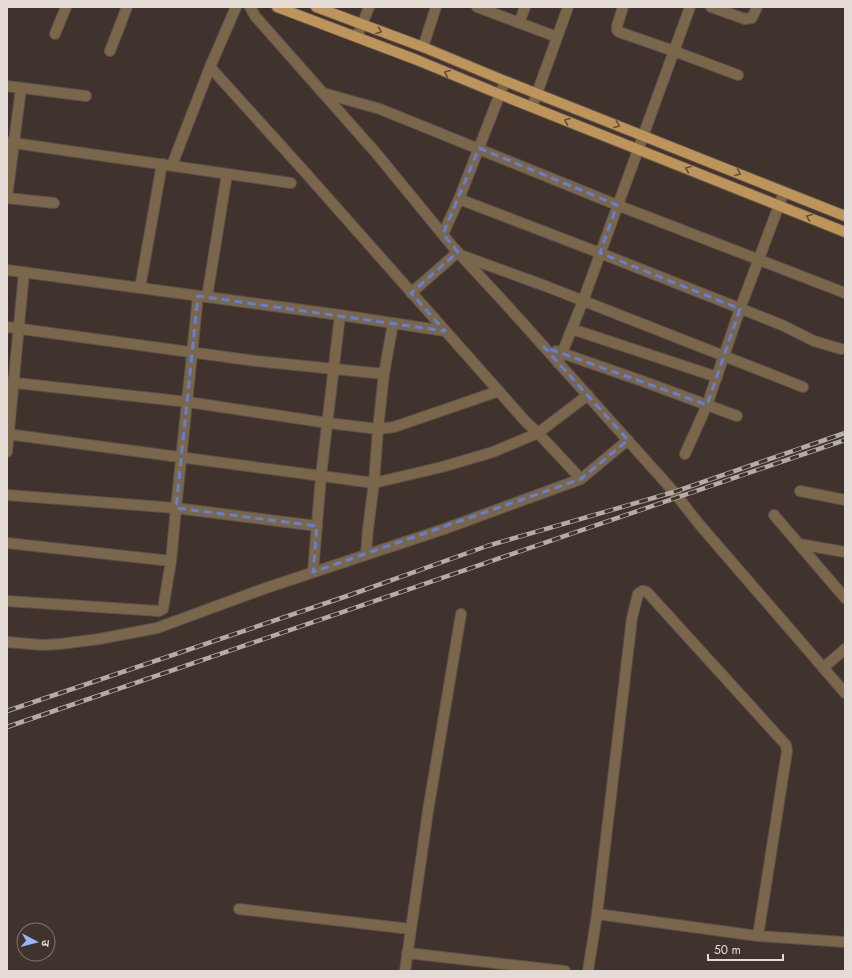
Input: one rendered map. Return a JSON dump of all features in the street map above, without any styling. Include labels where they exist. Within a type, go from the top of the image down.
[{"type":"main road","points":[[277,7],[356,37],[845,232]]},
{"type":"main road","points":[[316,7],[422,47],[845,216]]},
{"type":"street","points":[[55,34],[66,7]]},
{"type":"street","points":[[110,51],[128,7]]},
{"type":"street","points":[[140,288],[167,164],[236,7]]},
{"type":"street","points":[[250,7],[255,16],[376,153],[460,254],[546,349],[560,358],[737,416]]},
{"type":"street","points":[[356,37],[369,7]]},
{"type":"street","points":[[422,47],[436,7]]},
{"type":"street","points":[[477,7],[557,37]]},
{"type":"street","points":[[519,23],[525,7]]},
{"type":"street","points":[[532,107],[538,94],[568,7]]},
{"type":"street","points":[[623,7],[617,26],[617,30],[619,32],[738,75]]},
{"type":"street","points":[[560,358],[583,301],[642,135],[690,7]]},
{"type":"street","points":[[711,7],[745,20],[749,20],[752,18],[757,7]]},
{"type":"street","points":[[210,67],[526,422],[580,479]]},
{"type":"street","points":[[443,234],[459,199],[504,81]]},
{"type":"street","points":[[7,86],[86,96]]},
{"type":"street","points":[[21,88],[10,142],[7,198],[54,203]]},
{"type":"street","points":[[323,93],[380,109],[617,205],[759,259],[845,294]]},
{"type":"street","points":[[10,142],[291,183]]},
{"type":"street","points":[[7,601],[158,611],[163,609],[171,562],[193,352],[202,296],[227,174]]},
{"type":"street","points":[[685,454],[707,405],[740,309],[784,192]]},
{"type":"street","points":[[459,199],[600,252],[782,325],[814,341],[841,349]]},
{"type":"street","points":[[411,293],[460,254]]},
{"type":"street","points":[[460,254],[803,387]]},
{"type":"street","points":[[7,270],[340,315],[445,331]]},
{"type":"street","points":[[7,452],[11,383],[24,272]]},
{"type":"street","points":[[313,572],[321,476],[340,315]]},
{"type":"street","points":[[366,554],[384,374],[393,323]]},
{"type":"street","points":[[7,326],[333,370],[384,374]]},
{"type":"street","points":[[572,329],[717,377]]},
{"type":"street","points":[[560,358],[588,395],[674,492],[699,524],[845,693]]},
{"type":"street","points":[[11,383],[188,402],[378,429],[394,427],[499,391]]},
{"type":"street","points":[[8,435],[181,456],[374,483],[442,467],[493,452],[538,433],[588,395]]},
{"type":"street","points":[[7,642],[42,645],[60,644],[99,639],[158,628],[313,572],[444,529],[580,479],[628,440]]},
{"type":"street","points":[[800,491],[845,500]]},
{"type":"street","points":[[7,495],[176,508],[317,526]]},
{"type":"street","points":[[774,515],[845,598]]},
{"type":"street","points":[[7,543],[171,562]]},
{"type":"street","points":[[799,544],[845,552]]},
{"type":"street","points":[[588,971],[597,914],[632,618],[638,594],[642,591],[647,592],[786,745],[787,751],[758,936]]},
{"type":"street","points":[[405,971],[428,810],[461,614]]},
{"type":"street","points":[[823,668],[845,649]]},
{"type":"street","points":[[239,909],[410,929]]},
{"type":"street","points":[[597,914],[758,936],[845,942]]},
{"type":"street","points":[[407,953],[565,971]]},
{"type":"highlighted area","points":[[479,148],[617,205],[600,253],[740,309],[707,405],[544,347],[628,440],[581,479],[313,572],[317,526],[176,508],[198,296],[445,331],[411,293],[458,252],[443,234]]},
{"type":"railway","points":[[7,711],[350,595],[487,546],[674,492],[845,433]]},
{"type":"railway","points":[[7,727],[845,440]]}]
